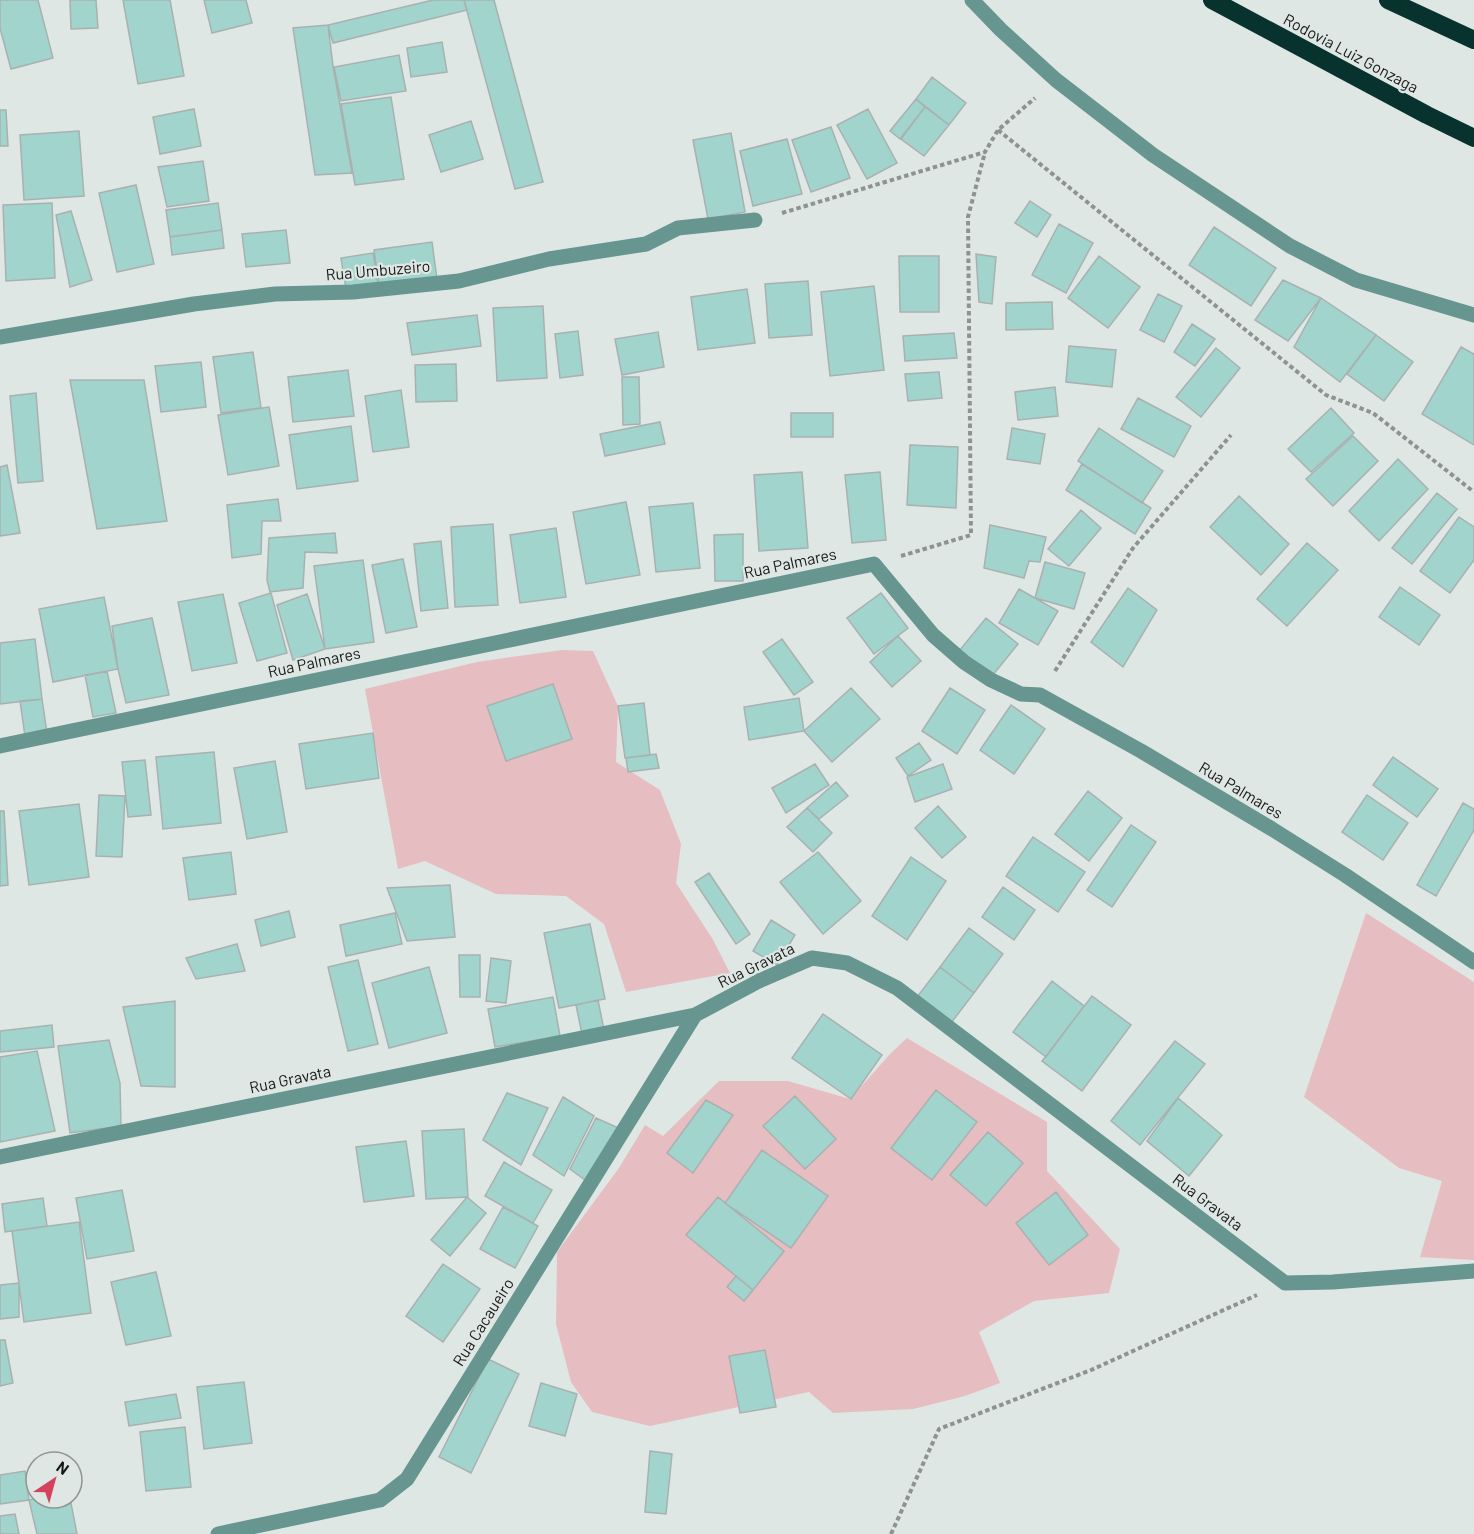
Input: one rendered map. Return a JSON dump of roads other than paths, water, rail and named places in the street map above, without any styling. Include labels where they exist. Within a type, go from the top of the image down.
[{"type":"highway","name":"Rodovia Luiz Gonzaga","points":[[1212,0],[1474,138]]},
{"type":"highway","points":[[1388,0],[1474,40]]},
{"type":"street","points":[[972,0],[1056,80],[1153,155],[1290,246],[1356,280],[1474,315]]},
{"type":"street","name":"Rua Umbuzeiro","points":[[0,337],[194,304],[275,294],[353,292],[459,281],[549,259],[646,244],[678,228],[755,220]]},
{"type":"street","name":"Rua Palmares","points":[[0,746],[874,564],[933,635],[964,662],[991,680],[1021,694],[1040,695],[1142,751],[1345,875],[1474,962]]},
{"type":"street","name":"Rua Gravata","points":[[0,1157],[695,1015],[759,981],[812,958],[847,963],[897,988],[1285,1283],[1334,1282],[1474,1271]]},
{"type":"street","name":"Rua Cacaueiro","points":[[218,1534],[380,1500],[407,1479],[695,1015]]}]
